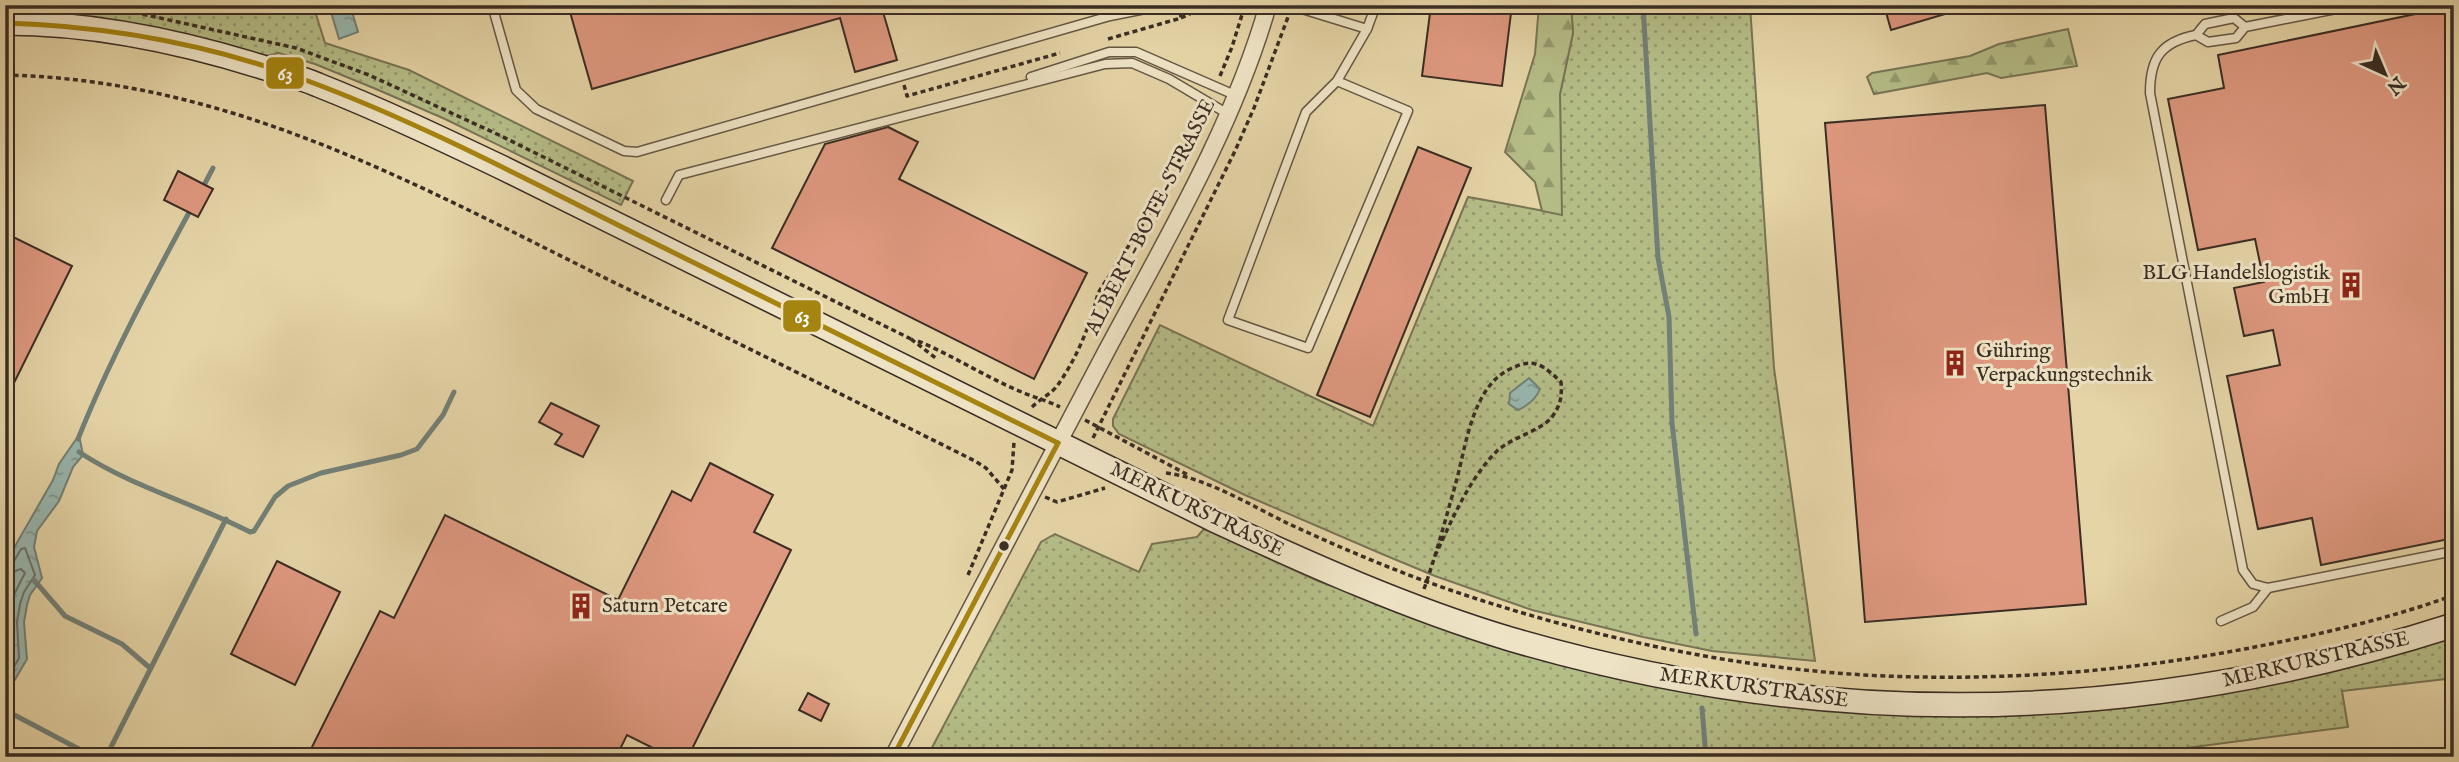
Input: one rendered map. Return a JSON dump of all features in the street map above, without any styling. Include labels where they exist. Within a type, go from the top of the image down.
[{"type":"street","name":"ALBERT-BOTE-STRASSE","points":[[893,757],[1182,210],[1237,96],[1268,5]]},
{"type":"street","name":"MERKURSTRASSE","points":[[5,23],[95,29],[176,43],[316,83],[411,124],[515,174],[1288,554],[1417,607],[1521,642],[1586,660],[1666,678],[1784,696],[1908,705],[2013,705],[2114,699],[2292,670],[2454,625]]},
{"type":"lane","points":[[492,5],[513,82],[524,100],[624,151],[637,152],[1110,16],[1165,5]]},
{"type":"lane","points":[[1337,81],[1408,111],[1308,348],[1228,320],[1306,112],[1337,81],[1367,29],[1376,5]]},
{"type":"lane","points":[[2196,35],[2208,42],[2236,38],[2245,27],[2356,5]]},
{"type":"lane","points":[[1290,6],[1367,29]]},
{"type":"lane","points":[[2245,27],[2234,18],[2205,24],[2196,35],[2181,38],[2160,52],[2150,72],[2151,93],[2243,570],[2253,584],[2268,588],[2454,551]]},
{"type":"lane","points":[[962,100],[1109,52],[1136,52],[1237,96]]},
{"type":"lane","points":[[666,200],[679,175],[1105,64],[1132,63],[1170,79],[1228,114]]},
{"type":"lane","points":[[2221,621],[2253,607],[2268,588]]},
{"type":"path","points":[[1180,5],[1181,18]]},
{"type":"path","points":[[1103,40],[1181,18],[1208,5]]},
{"type":"path","points":[[1215,86],[1232,47],[1245,5]]},
{"type":"path","points":[[1084,456],[1235,151],[1254,108],[1290,6]]},
{"type":"path","points":[[901,76],[907,96],[1064,51]]},
{"type":"path","points":[[5,75],[102,84],[167,95],[212,105],[327,145],[439,195],[975,461],[986,468],[1004,489]]},
{"type":"path","points":[[967,576],[1014,462],[1014,442],[1022,425],[1041,397],[1059,384],[1094,310],[1098,293],[1161,197],[1208,102]]},
{"type":"path","points":[[1417,607],[1434,558],[1475,410],[1487,387],[1504,372],[1524,362],[1541,366],[1561,382],[1562,401],[1549,420],[1517,437],[1497,452],[1459,506],[1434,558]]},
{"type":"path","points":[[1200,482],[1297,528],[1426,581],[1543,619],[1637,642],[1728,660],[1812,670],[1920,677],[2035,675],[2126,667],[2218,654],[2359,623],[2454,595]]},
{"type":"path","points":[[1032,491],[1057,502],[1109,486]]},
{"type":"green space","points":[[5,5],[313,5],[325,43],[409,70],[633,181],[621,205],[445,119],[315,64],[279,53],[262,57],[5,14]]},
{"type":"green space","points":[[1539,5],[1571,5],[1573,33],[1560,94],[1562,215],[1542,211],[1535,182],[1505,152],[1535,54]]},
{"type":"green space","points":[[1571,5],[1750,5],[1774,368],[1815,661],[1712,651],[1532,610],[1435,576],[1245,495],[1119,434],[1113,426],[1113,419],[1160,325],[1373,426],[1468,197],[1561,214],[1560,94],[1573,33]]},
{"type":"green space","points":[[2068,29],[2077,66],[2001,78],[1987,73],[1874,94],[1867,77],[1872,73],[1970,56],[1999,44]]},
{"type":"green space","points":[[1204,529],[1318,581],[1487,642],[1582,670],[1691,693],[1785,705],[1971,715],[2454,635],[2454,678],[2342,691],[2348,727],[2117,757],[1474,757],[1452,749],[1438,757],[927,757],[1041,542],[1055,534],[1139,572],[1152,544],[1197,537]]},
{"type":"water","points":[[329,5],[350,5],[358,32],[339,39]]},
{"type":"water","points":[[1529,378],[1540,389],[1531,402],[1518,410],[1509,404],[1510,393]]},
{"type":"water","points":[[79,435],[83,455],[73,467],[59,501],[37,531],[34,547],[42,578],[30,595],[27,605],[24,622],[27,659],[13,683],[5,706],[7,560],[53,480],[59,464]]},
{"type":"building","points":[[568,5],[881,5],[897,60],[855,72],[840,18],[592,89]]},
{"type":"building","points":[[1431,5],[1512,5],[1502,86],[1422,76]]},
{"type":"building","points":[[1884,5],[1962,5],[1962,9],[1891,30]]},
{"type":"building","name":"BLG Handelslogistik GmbH","points":[[2454,6],[2454,538],[2321,565],[2312,518],[2258,529],[2227,376],[2280,365],[2273,330],[2244,336],[2234,288],[2264,282],[2255,239],[2198,250],[2168,99],[2224,88],[2218,55]]},
{"type":"building","name":"Gühring Verpackungstechnik","points":[[2045,105],[2086,604],[1865,622],[1825,123]]},
{"type":"building","points":[[888,127],[918,142],[899,179],[1087,273],[1034,379],[772,248],[825,144]]},
{"type":"building","points":[[1418,147],[1471,168],[1370,417],[1317,395]]},
{"type":"building","points":[[178,171],[213,189],[198,217],[164,200]]},
{"type":"building","points":[[5,233],[72,266],[5,401]]},
{"type":"building","points":[[551,403],[599,426],[583,457],[555,444],[562,434],[539,422]]},
{"type":"building","name":"Saturn Petcare","points":[[710,463],[773,495],[754,532],[791,550],[688,757],[661,757],[663,753],[627,735],[616,757],[307,757],[380,611],[394,618],[445,515],[618,600],[672,491],[691,501]]},
{"type":"building","points":[[277,561],[340,592],[295,685],[231,654]]},
{"type":"building","points":[[808,693],[829,704],[821,721],[799,710]]},
{"type":"waterway","points":[[1643,5],[1658,258],[1669,317],[1672,423],[1696,634]]},
{"type":"waterway","points":[[202,189],[213,168]]},
{"type":"waterway","points":[[78,439],[117,350],[192,207]]},
{"type":"waterway","points":[[79,452],[120,475],[250,532],[254,531],[275,497],[288,486],[321,473],[417,449],[443,415],[454,392]]},
{"type":"waterway","points":[[106,757],[226,519]]},
{"type":"waterway","points":[[34,580],[65,616],[122,644],[150,668]]},
{"type":"waterway","points":[[1702,708],[1706,757]]},
{"type":"waterway","points":[[5,710],[94,757]]},
{"type":"transit line","name":"63","points":[[5,23],[121,33],[197,48],[272,68],[350,97],[474,153],[1058,443]]},
{"type":"transit line","name":"63","points":[[893,757],[1058,443]]},
{"type":"place","name":"BLG Handelslogistik GmbH","points":[[2351,285]]},
{"type":"place","name":"Gühring Verpackungstechnik","points":[[1955,363]]},
{"type":"place","name":"Saturn Petcare","points":[[581,606]]}]
